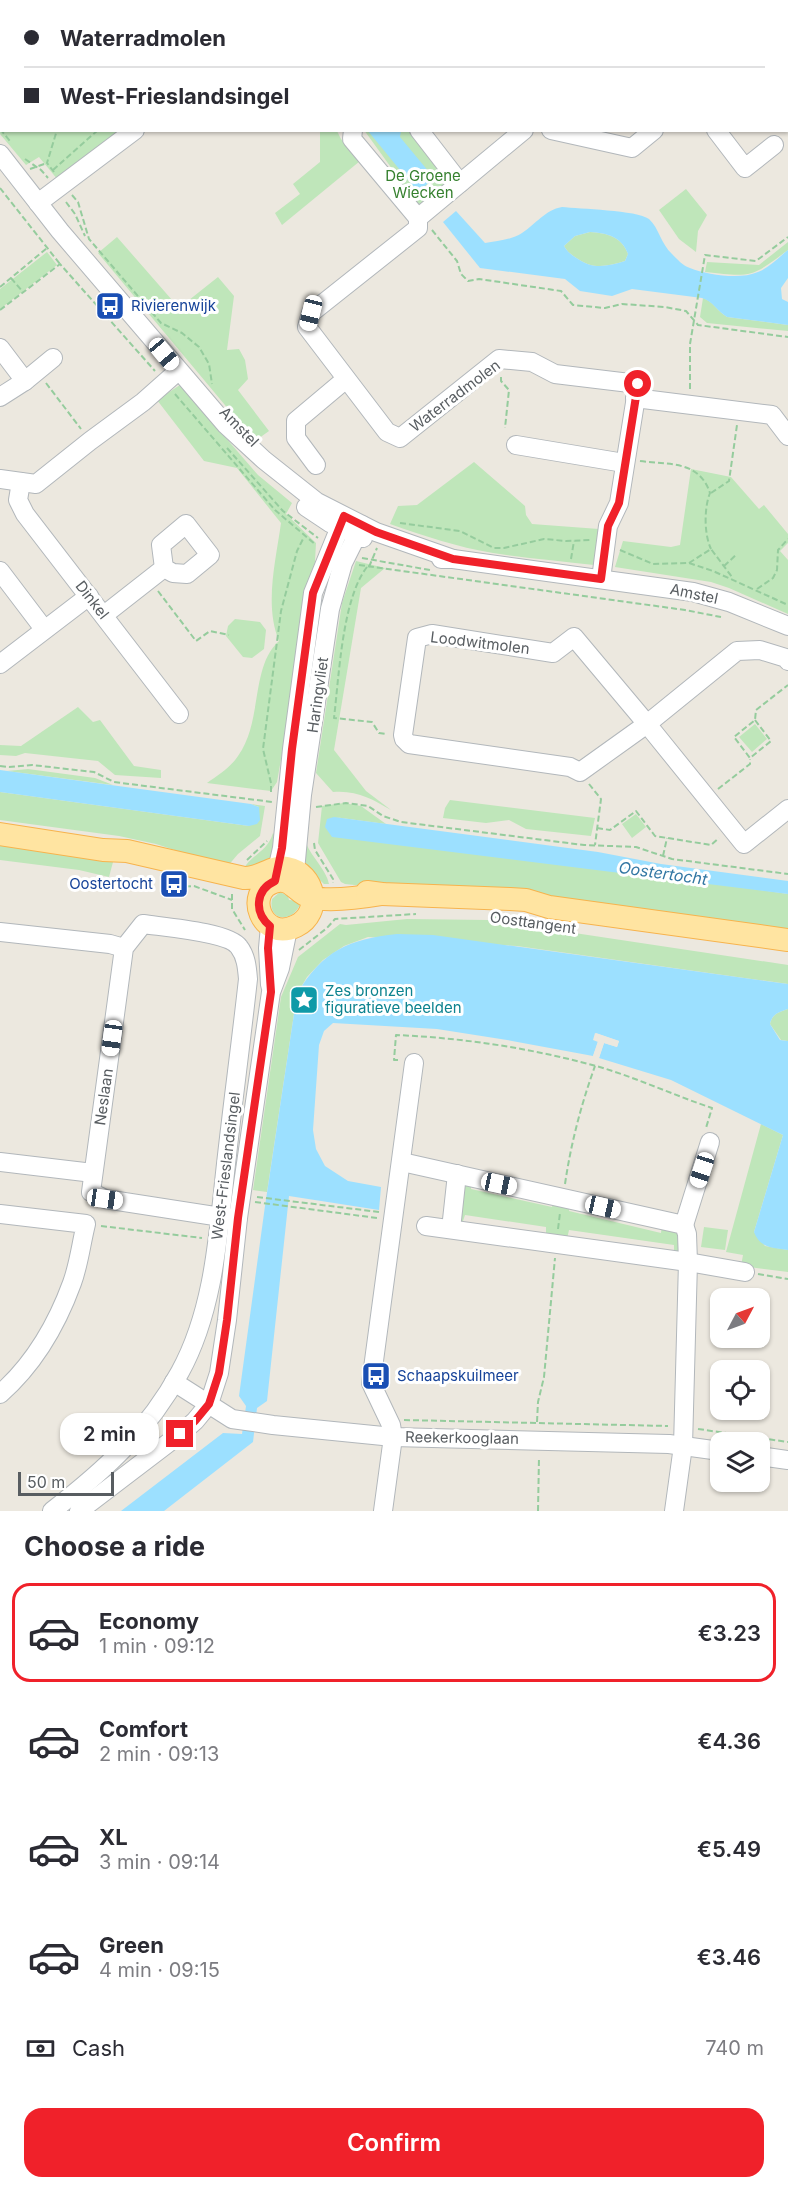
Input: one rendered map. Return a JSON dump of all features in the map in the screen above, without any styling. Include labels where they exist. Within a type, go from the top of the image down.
[{"type":"main road","name":"Oosttangent","points":[[0,834],[103,850],[125,861],[220,886],[282,884],[358,898],[382,894],[526,900],[545,916]]},
{"type":"main road","name":"Oosttangent","points":[[282,884],[334,911],[408,908],[527,909],[545,916],[788,940]]},
{"type":"main road","points":[[282,884],[303,922],[279,928],[261,917],[259,911],[282,884]]},
{"type":"street","points":[[38,203],[60,189],[132,132]]},
{"type":"street","points":[[353,132],[352,139],[422,222]]},
{"type":"street","points":[[421,132],[460,183]]},
{"type":"street","points":[[316,465],[296,438],[296,421],[346,379],[307,327],[311,313],[418,228],[460,183],[522,132]]},
{"type":"street","points":[[560,132],[632,148],[652,132]]},
{"type":"street","points":[[608,132],[619,146]]},
{"type":"street","points":[[718,132],[745,168],[774,145]]},
{"type":"street","name":"Amstel","points":[[6,149],[38,203],[172,377],[226,425],[242,450],[284,491],[321,518],[341,521],[360,530],[383,548],[435,559],[453,559],[693,592],[729,602],[780,623]]},
{"type":"street","points":[[0,348],[31,376]]},
{"type":"street","points":[[0,397],[53,358]]},
{"type":"street","name":"Waterradmolen","points":[[346,379],[387,432],[400,438],[499,359],[532,362],[555,374],[638,384],[636,398]]},
{"type":"street","points":[[0,479],[36,484],[172,377]]},
{"type":"street","points":[[601,579],[608,526],[619,503],[636,398],[772,415],[788,436]]},
{"type":"street","points":[[516,445],[625,461]]},
{"type":"street","name":"Dinkel","points":[[21,482],[18,500],[25,514],[179,714]]},
{"type":"street","name":"Haringvliet","points":[[282,884],[313,593],[341,521]]},
{"type":"street","name":"Haringvliet","points":[[282,884],[302,795],[330,609],[360,530]]},
{"type":"street","points":[[104,615],[164,568]]},
{"type":"street","points":[[0,571],[44,629]]},
{"type":"street","points":[[0,664],[89,596]]},
{"type":"street","points":[[760,650],[780,623]]},
{"type":"street","name":"Loodwitmolen","points":[[403,735],[417,638],[432,634],[552,653],[574,637],[647,724]]},
{"type":"street","points":[[403,735],[409,744],[570,767],[580,772],[647,724],[737,651],[760,650],[786,658],[788,661]]},
{"type":"street","points":[[647,724],[744,844],[788,808]]},
{"type":"street","points":[[0,932],[110,944],[124,948],[143,924],[244,942]]},
{"type":"street","name":"West-Frieslandsingel","points":[[52,1511],[87,1484],[125,1449],[148,1423],[174,1382],[197,1335],[217,1240],[229,1217],[271,992],[280,968],[279,928]]},
{"type":"street","name":"West-Frieslandsingel","points":[[79,1511],[195,1421],[209,1404],[219,1373],[226,1331],[229,1217],[248,979],[244,942]]},
{"type":"street","name":"Neslaan","points":[[124,948],[91,1192],[105,1199],[229,1217]]},
{"type":"street","points":[[383,1511],[393,1437],[391,1425],[371,1383],[402,1162],[407,1062]]},
{"type":"street","points":[[674,1511],[683,1446],[688,1262],[687,1234],[684,1225],[710,1142]]},
{"type":"street","points":[[0,1162],[93,1173]]},
{"type":"street","points":[[402,1162],[684,1225]]},
{"type":"street","points":[[451,1229],[457,1174]]},
{"type":"street","points":[[0,1214],[86,1224],[73,1281],[55,1323],[18,1379],[0,1394]]},
{"type":"street","points":[[426,1226],[688,1262],[744,1272]]},
{"type":"street","points":[[174,1382],[209,1404]]},
{"type":"street","name":"Reekerkooglaan","points":[[209,1404],[232,1419],[260,1424],[393,1437],[540,1440],[683,1446],[710,1450]]},
{"type":"street","points":[[770,1458],[788,1460]]},
{"type":"path","points":[[1,132],[6,149]]},
{"type":"path","points":[[56,132],[47,163],[53,170],[86,241]]},
{"type":"path","points":[[53,170],[96,132]]},
{"type":"path","points":[[19,153],[60,189]]},
{"type":"path","points":[[0,188],[60,264],[172,377],[274,510],[304,537],[328,553]]},
{"type":"path","points":[[422,222],[437,235],[457,261],[461,274],[468,281],[479,279],[561,291],[573,305],[605,308],[622,304],[665,307],[686,311],[698,325],[788,337]]},
{"type":"path","points":[[689,404],[690,344],[705,255],[756,261],[788,237]]},
{"type":"path","points":[[0,287],[47,248]]},
{"type":"path","points":[[0,310],[60,264]]},
{"type":"path","points":[[11,278],[23,293]]},
{"type":"path","points":[[504,359],[501,381],[509,390],[505,428]]},
{"type":"path","points":[[31,376],[90,441]]},
{"type":"path","points":[[734,580],[711,549],[706,538],[707,501],[710,493],[729,481],[734,459],[739,410]]},
{"type":"path","points":[[625,461],[691,468],[707,483],[710,493]]},
{"type":"path","points":[[273,811],[271,783],[263,749],[281,611],[297,551],[304,537]]},
{"type":"path","points":[[756,589],[773,578],[777,570],[778,550],[788,539]]},
{"type":"path","points":[[606,545],[653,564],[688,563],[756,589],[788,605]]},
{"type":"path","points":[[688,563],[711,549]]},
{"type":"path","points":[[724,566],[737,554]]},
{"type":"path","points":[[350,558],[367,567],[655,605],[725,618]]},
{"type":"path","points":[[350,558],[430,570]]},
{"type":"path","points":[[367,567],[360,575],[349,602],[334,718],[372,722],[380,733],[403,735]]},
{"type":"path","points":[[149,580],[196,641],[210,631],[229,635]]},
{"type":"path","points":[[707,798],[750,764],[750,758],[734,737],[754,720],[756,710],[788,685]]},
{"type":"path","points":[[750,758],[771,741],[754,720]]},
{"type":"path","points":[[0,766],[32,765],[94,772],[114,782],[273,802]]},
{"type":"path","points":[[580,772],[601,799],[595,845]]},
{"type":"path","points":[[308,806],[315,808],[346,803],[368,806],[383,816],[401,822],[595,845],[636,847],[672,859],[788,874]]},
{"type":"path","points":[[597,828],[610,830],[636,811],[655,836],[711,845],[733,831]]},
{"type":"path","points":[[268,837],[264,845],[282,884]]},
{"type":"path","points":[[663,856],[667,838]]},
{"type":"path","points":[[314,842],[315,850],[333,879],[333,883]]},
{"type":"path","points":[[176,887],[194,886],[232,900]]},
{"type":"path","points":[[232,895],[232,909],[244,942]]},
{"type":"path","points":[[296,952],[335,919],[417,914]]},
{"type":"path","name":"Oosttangent","points":[[485,917],[545,916]]},
{"type":"path","points":[[407,1062],[394,1060],[396,1035],[491,1043],[554,1055],[595,1066],[712,1108],[703,1137],[710,1142]]},
{"type":"path","points":[[255,1197],[393,1217]]},
{"type":"path","points":[[254,1202],[393,1217]]},
{"type":"path","points":[[86,1224],[217,1240]]},
{"type":"path","points":[[744,1272],[788,1279]]},
{"type":"path","points":[[538,1511],[540,1440]]},
{"type":"green space","points":[[0,132],[118,132],[58,180],[39,157],[26,165]]},
{"type":"green space","points":[[320,132],[338,132],[360,161],[282,225],[275,213],[300,194],[293,184],[320,162]]},
{"type":"green space","name":"De Groene Wiecken","points":[[365,132],[411,132],[451,179],[421,209]]},
{"type":"green space","points":[[686,189],[707,215],[698,231],[696,252],[679,239],[659,210]]},
{"type":"green space","points":[[590,232],[602,233],[618,240],[628,254],[625,261],[607,265],[590,265],[572,255],[564,246],[575,236]]},
{"type":"green space","points":[[117,237],[179,308],[218,277],[234,296],[227,350],[239,349],[245,360],[248,379],[238,390],[269,431],[255,441],[98,253]]},
{"type":"green space","points":[[788,242],[788,250],[758,271],[742,275],[705,272],[707,262],[759,265]]},
{"type":"green space","points":[[47,252],[57,265],[0,309],[0,289]]},
{"type":"green space","points":[[703,298],[710,301],[727,317],[788,325],[788,331],[707,323],[700,317]]},
{"type":"green space","points":[[180,385],[258,475],[292,503],[286,514],[316,543],[314,579],[277,782],[271,791],[207,783],[231,764],[246,742],[264,665],[270,652],[279,641],[272,613],[272,582],[281,523],[237,468],[204,461],[157,400]]},
{"type":"green space","points":[[474,462],[525,506],[526,515],[532,524],[599,529],[594,565],[480,551],[390,524],[398,506],[417,505]]},
{"type":"green space","points":[[691,469],[731,477],[759,509],[764,505],[788,534],[788,543],[780,551],[788,560],[788,614],[711,582],[615,567],[623,541],[671,547],[680,545]]},
{"type":"green space","points":[[356,561],[385,568],[361,588],[334,750],[366,791],[391,810],[357,794],[333,792],[316,773],[342,603]]},
{"type":"green space","points":[[235,619],[260,622],[266,630],[264,649],[252,658],[243,657],[226,636],[228,626]]},
{"type":"green space","points":[[78,707],[93,722],[100,720],[134,766],[161,770],[161,778],[115,775],[98,761],[25,753],[16,756],[0,755],[0,745],[21,746]]},
{"type":"green space","points":[[755,724],[767,739],[752,752],[739,737]]},
{"type":"green space","points":[[28,769],[95,778],[113,785],[7,771]]},
{"type":"green space","points":[[0,792],[249,826],[259,807],[251,804],[265,806],[260,836],[238,854],[227,867],[156,844],[119,836],[0,820]]},
{"type":"green space","points":[[450,800],[595,818],[591,836],[526,829],[509,820],[486,823],[443,818]]},
{"type":"green space","points":[[344,803],[361,806],[386,824],[334,817],[699,881],[788,894],[788,931],[345,884],[341,882],[318,843],[322,806]]},
{"type":"green space","points":[[636,814],[646,827],[632,838],[622,824]]},
{"type":"green space","points":[[273,833],[278,839],[270,858],[243,870],[250,860],[267,845]]},
{"type":"green space","points":[[306,843],[325,873],[329,884],[324,884],[304,865]]},
{"type":"green space","points":[[0,845],[113,862],[109,877],[79,870],[0,860]]},
{"type":"green space","points":[[280,892],[288,896],[289,900],[301,901],[294,913],[288,916],[278,916],[272,907],[272,899]]},
{"type":"green space","points":[[407,919],[488,920],[788,965],[788,984],[517,946],[368,937],[344,946],[323,960],[307,977],[297,994],[267,1192],[253,1190],[281,997],[298,957],[340,924]]},
{"type":"green space","points":[[788,1009],[788,1041],[781,1040],[770,1024],[774,1016]]},
{"type":"green space","points":[[761,1124],[783,1135],[754,1232],[765,1246],[788,1250],[788,1272],[741,1266],[743,1255],[726,1252]]},
{"type":"green space","points":[[462,1178],[472,1180],[471,1189],[552,1207],[554,1199],[570,1203],[569,1211],[661,1233],[662,1224],[682,1230],[680,1253],[674,1253],[674,1245],[569,1230],[567,1239],[546,1235],[546,1227],[465,1215],[462,1224],[455,1223]]},
{"type":"green space","points":[[704,1227],[728,1230],[725,1250],[701,1247]]},
{"type":"water","points":[[369,132],[401,132],[400,137],[434,178],[418,192]]},
{"type":"water","points":[[562,207],[607,210],[643,216],[649,219],[655,227],[668,250],[687,267],[697,271],[733,276],[751,274],[770,265],[788,250],[788,278],[781,288],[782,299],[788,302],[788,325],[727,317],[709,301],[702,298],[632,289],[612,296],[580,291],[565,279],[480,268],[443,222],[456,211],[485,243],[518,235]],"holes":[[[590,232],[618,240],[628,254],[625,261],[607,265],[590,265],[572,255],[564,246],[575,236]]]},
{"type":"water","points":[[0,770],[251,804],[259,807],[260,820],[257,824],[249,826],[0,792]]},
{"type":"water","points":[[334,817],[598,852],[661,864],[788,881],[788,894],[332,837],[325,827],[327,819]]},
{"type":"water","points":[[397,934],[433,935],[788,984],[788,1009],[774,1016],[770,1024],[780,1040],[788,1041],[788,1250],[763,1244],[754,1232],[783,1135],[671,1080],[599,1058],[604,1043],[617,1047],[619,1041],[596,1033],[598,1041],[593,1056],[437,1029],[333,1023],[324,1031],[319,1045],[313,1130],[316,1149],[325,1166],[348,1181],[381,1187],[379,1210],[289,1196],[267,1401],[257,1408],[253,1442],[164,1511],[121,1511],[223,1433],[242,1434],[246,1406],[239,1396],[297,994],[316,967],[338,950],[365,939]]},
{"type":"pier","points":[[595,1033],[619,1041],[617,1047],[604,1043],[599,1058],[593,1056],[598,1042],[593,1040]]},
{"type":"place","name":"Rivierenwijk","points":[[110,306]]},
{"type":"place","name":"Oostertocht","points":[[174,884]]},
{"type":"place","name":"Zes bronzen figuratieve beelden","points":[[304,1000]]},
{"type":"place","name":"Schaapskuilmeer","points":[[376,1376]]},
{"type":"route","points":[[180,1434],[209,1404],[219,1373],[238,1218],[271,992],[268,968],[270,926],[261,917],[258,905],[261,893],[275,881],[282,848],[292,749],[313,593],[333,540],[344,516],[376,532],[453,559],[601,579],[608,526],[619,503],[638,384]]}]
